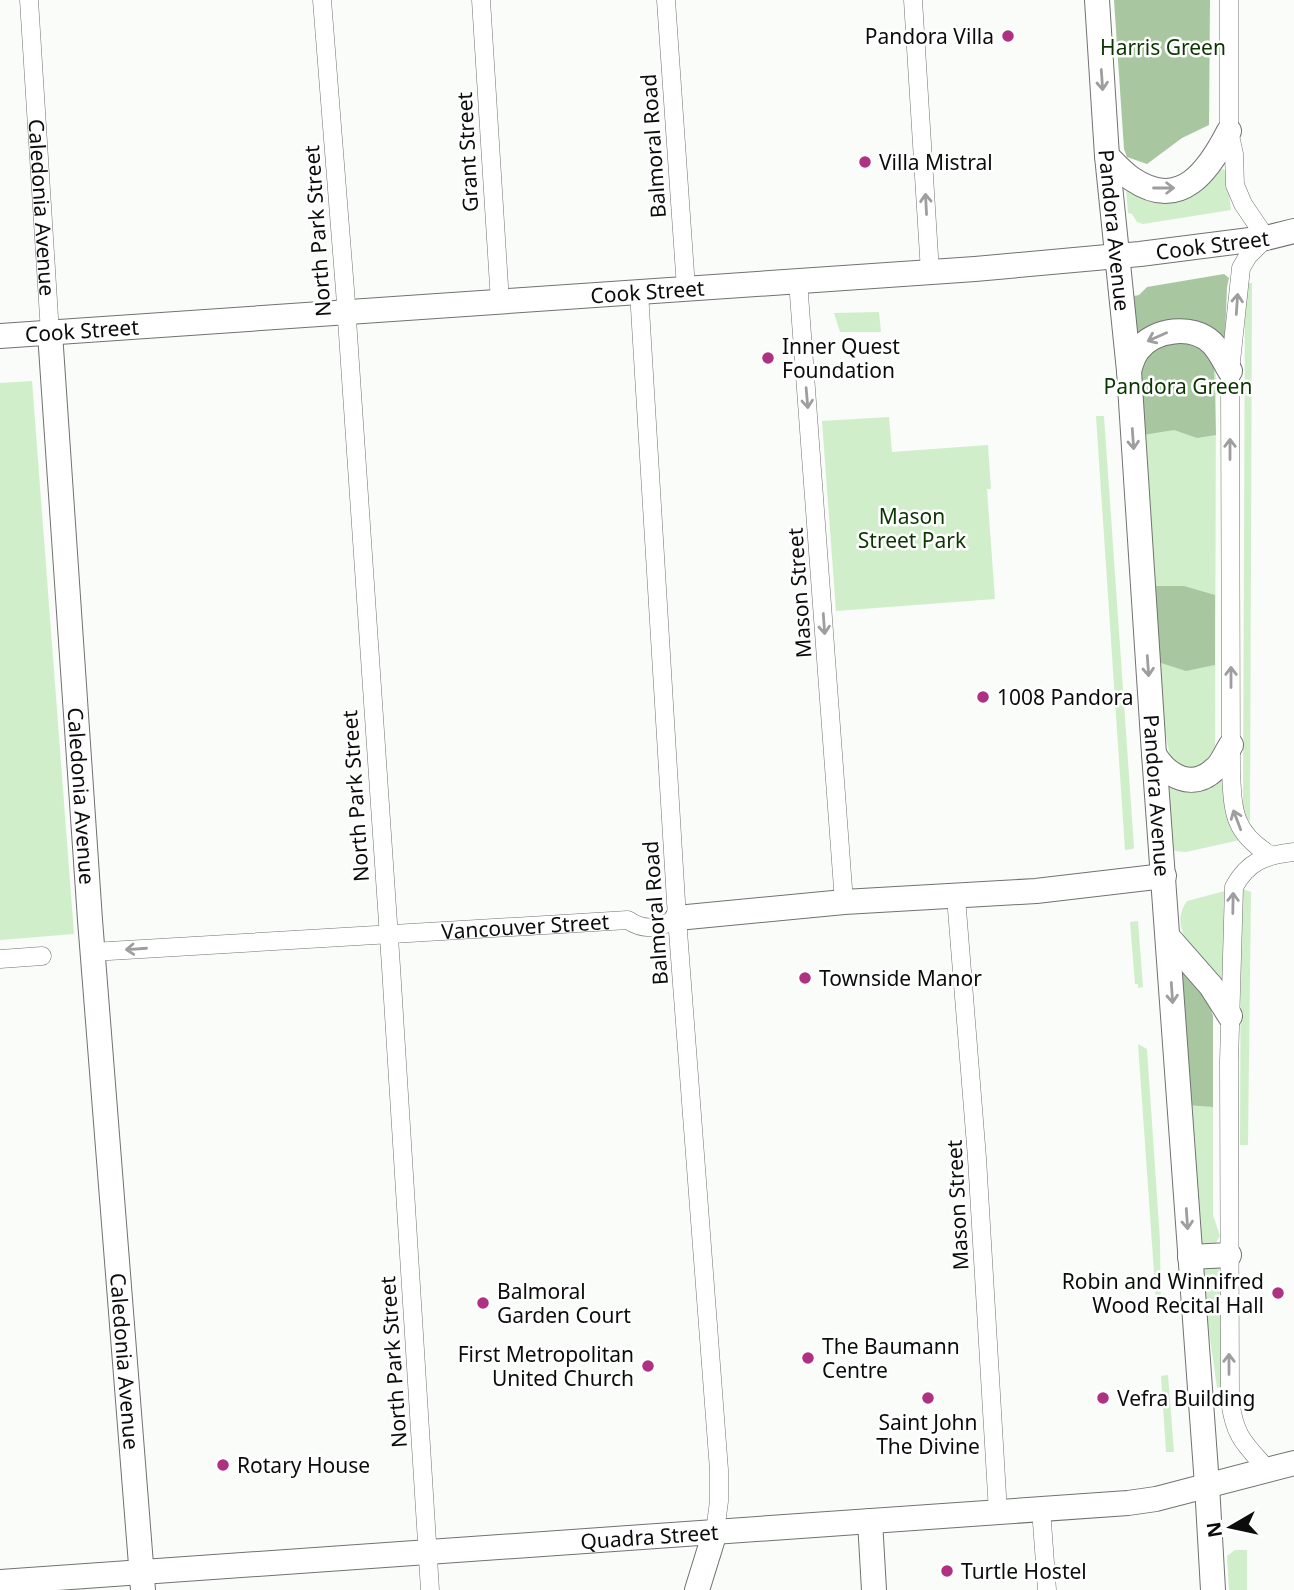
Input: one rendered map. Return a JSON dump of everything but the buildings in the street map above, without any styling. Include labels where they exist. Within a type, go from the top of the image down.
[{"type":"main road","name":"Pandora Avenue","points":[[1097,0],[1107,156],[1129,371],[1213,1590]]},
{"type":"main road","points":[[1107,156],[1132,178],[1148,187],[1166,190],[1184,187],[1199,178],[1215,158],[1229,131]]},
{"type":"main road","name":"Cook Street","points":[[0,336],[930,272],[1117,256],[1294,231]]},
{"type":"main road","points":[[1129,371],[1136,352],[1150,339],[1165,332],[1183,332],[1201,335],[1214,344],[1230,372]]},
{"type":"main road","name":"Caledonia Avenue","points":[[50,333],[92,952],[142,1581]]},
{"type":"main road","points":[[1154,754],[1162,768],[1177,777],[1198,779],[1215,769],[1231,745]]},
{"type":"main road","name":"Vancouver Street","points":[[677,918],[844,902],[1036,891],[1164,876]]},
{"type":"main road","points":[[1168,937],[1211,986],[1230,1016]]},
{"type":"main road","points":[[1190,1257],[1230,1255]]},
{"type":"main road","name":"Quadra Street","points":[[0,1581],[142,1581],[428,1553],[1136,1502],[1294,1463]]},
{"type":"main road","points":[[870,1521],[874,1590]]},
{"type":"main road","points":[[697,1590],[715,1532]]},
{"type":"street","name":"Caledonia Avenue","points":[[29,0],[50,333]]},
{"type":"street","name":"North Park Street","points":[[322,0],[346,313],[430,1590]]},
{"type":"street","name":"Grant Street","points":[[481,0],[500,302]]},
{"type":"street","name":"Balmoral Road","points":[[666,0],[686,288]]},
{"type":"street","points":[[914,0],[930,272]]},
{"type":"street","points":[[1229,0],[1229,131],[1234,155],[1235,185],[1243,204],[1266,237],[1241,268],[1230,372],[1233,807],[1235,819],[1242,832],[1270,855]]},
{"type":"street","name":"Mason Street","points":[[798,281],[844,902]]},
{"type":"street","name":"Balmoral Road","points":[[639,292],[677,918],[719,1470],[715,1532]]},
{"type":"street","points":[[1267,1469],[1233,1426],[1230,1401],[1230,1016],[1234,887],[1244,872],[1270,855],[1294,852]]},
{"type":"street","name":"Mason Street","points":[[957,897],[977,1158],[998,1512]]},
{"type":"street","name":"Vancouver Street","points":[[92,952],[628,920],[638,928],[664,926],[677,918]]},
{"type":"street","points":[[0,959],[42,956]]},
{"type":"street","points":[[1041,1509],[1046,1590]]},
{"type":"green space","name":"Harris Green","points":[[1114,0],[1210,0],[1209,125],[1182,138],[1147,164],[1127,157],[1124,149]]},
{"type":"green space","points":[[1224,169],[1227,173],[1231,210],[1143,224],[1128,213],[1126,188]]},
{"type":"green space","name":"Pandora Green","points":[[1224,274],[1229,278],[1225,339],[1137,336],[1134,296],[1147,287]]},
{"type":"green space","points":[[1245,283],[1252,283],[1250,822],[1245,816],[1243,805]]},
{"type":"green space","points":[[879,312],[881,332],[840,332],[834,313]]},
{"type":"green space","points":[[1189,342],[1204,352],[1214,368],[1216,435],[1197,438],[1174,430],[1143,435],[1139,385],[1144,360],[1161,344]]},
{"type":"green space","name":"Pandora Green","points":[[1214,368],[1215,750],[1211,761],[1187,771],[1170,757],[1160,705],[1139,374]]},
{"type":"green space","points":[[32,381],[74,934],[0,940],[0,383]]},
{"type":"green space","points":[[1096,416],[1104,416],[1134,847],[1125,850]]},
{"type":"green space","name":"Mason Street Park","points":[[889,417],[892,452],[988,445],[991,489],[987,489],[995,599],[836,611],[822,421]]},
{"type":"green space","points":[[1153,586],[1184,586],[1215,595],[1215,665],[1186,671],[1158,662]]},
{"type":"green space","points":[[1221,777],[1224,780],[1225,812],[1229,824],[1240,840],[1186,852],[1175,851],[1171,847],[1166,783]]},
{"type":"green space","points":[[1243,889],[1251,892],[1248,1145],[1240,1145]]},
{"type":"green space","points":[[1225,891],[1221,981],[1189,944],[1180,923],[1181,912],[1187,901]]},
{"type":"green space","points":[[1138,921],[1143,987],[1138,988],[1138,984],[1135,984],[1130,922]]},
{"type":"green space","points":[[1184,967],[1213,1016],[1213,1215],[1220,1236],[1214,1246],[1197,1247]]},
{"type":"green space","points":[[1184,967],[1208,1001],[1213,1016],[1213,1107],[1187,1105],[1179,988]]},
{"type":"green space","points":[[1138,1044],[1147,1049],[1160,1241],[1161,1315],[1157,1315]]},
{"type":"green space","points":[[1218,1267],[1221,1271],[1221,1387],[1217,1388],[1201,1274],[1206,1268]]},
{"type":"green space","points":[[1168,1375],[1174,1452],[1166,1452],[1161,1376]]},
{"type":"green space","points":[[1235,1550],[1247,1550],[1247,1590],[1229,1590],[1227,1556]]},
{"type":"place","name":"Pandora Villa","points":[[1008,36]]},
{"type":"place","name":"Villa Mistral","points":[[865,162]]},
{"type":"place","name":"Inner Quest Foundation","points":[[768,358]]},
{"type":"place","name":"1008 Pandora","points":[[983,697]]},
{"type":"place","name":"Townside Manor","points":[[805,978]]},
{"type":"place","name":"Robin and Winnifred Wood Recital Hall","points":[[1278,1293]]},
{"type":"place","name":"Balmoral Garden Court","points":[[483,1303]]},
{"type":"place","name":"The Baumann Centre","points":[[808,1358]]},
{"type":"place","name":"First Metropolitan United Church","points":[[648,1366]]},
{"type":"place","name":"Saint John The Divine","points":[[928,1398]]},
{"type":"place","name":"Vefra Building","points":[[1103,1398]]},
{"type":"place","name":"Rotary House","points":[[223,1465]]},
{"type":"place","name":"Turtle Hostel","points":[[947,1571]]}]
